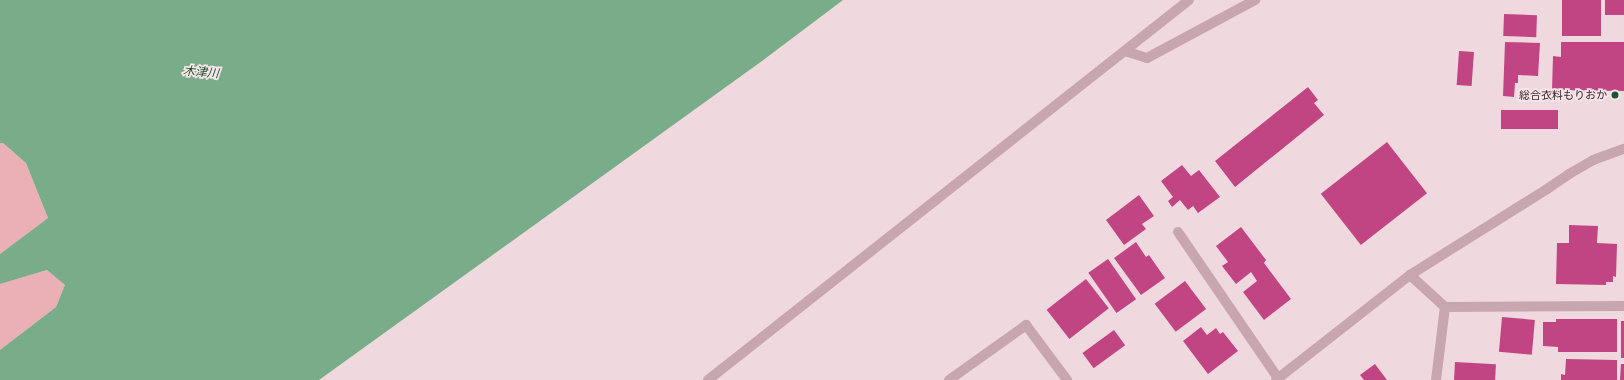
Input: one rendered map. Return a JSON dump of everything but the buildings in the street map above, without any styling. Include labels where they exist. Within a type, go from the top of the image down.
[{"type":"street","points":[[708,380],[1189,0]]},
{"type":"street","points":[[1125,51],[1147,58],[1255,0]]},
{"type":"street","points":[[1178,232],[1277,379],[1410,276],[1569,174],[1593,160],[1624,149]]},
{"type":"street","points":[[1410,276],[1445,307],[1624,306]]},
{"type":"street","points":[[1436,380],[1445,307]]},
{"type":"street","points":[[949,380],[1026,325],[1067,380]]},
{"type":"sand","points":[[0,143],[3,143],[26,163],[48,218],[0,254]]},
{"type":"sand","points":[[47,270],[65,285],[56,307],[0,350],[0,284]]},
{"type":"water","name":"木津川","points":[[0,0],[843,0],[762,61],[319,380],[0,380],[0,350],[56,307],[65,285],[47,270],[0,284],[0,254],[48,218],[26,163],[3,143],[0,143]]},
{"type":"place","name":"総合衣料もりおか","points":[[1615,95]]}]
